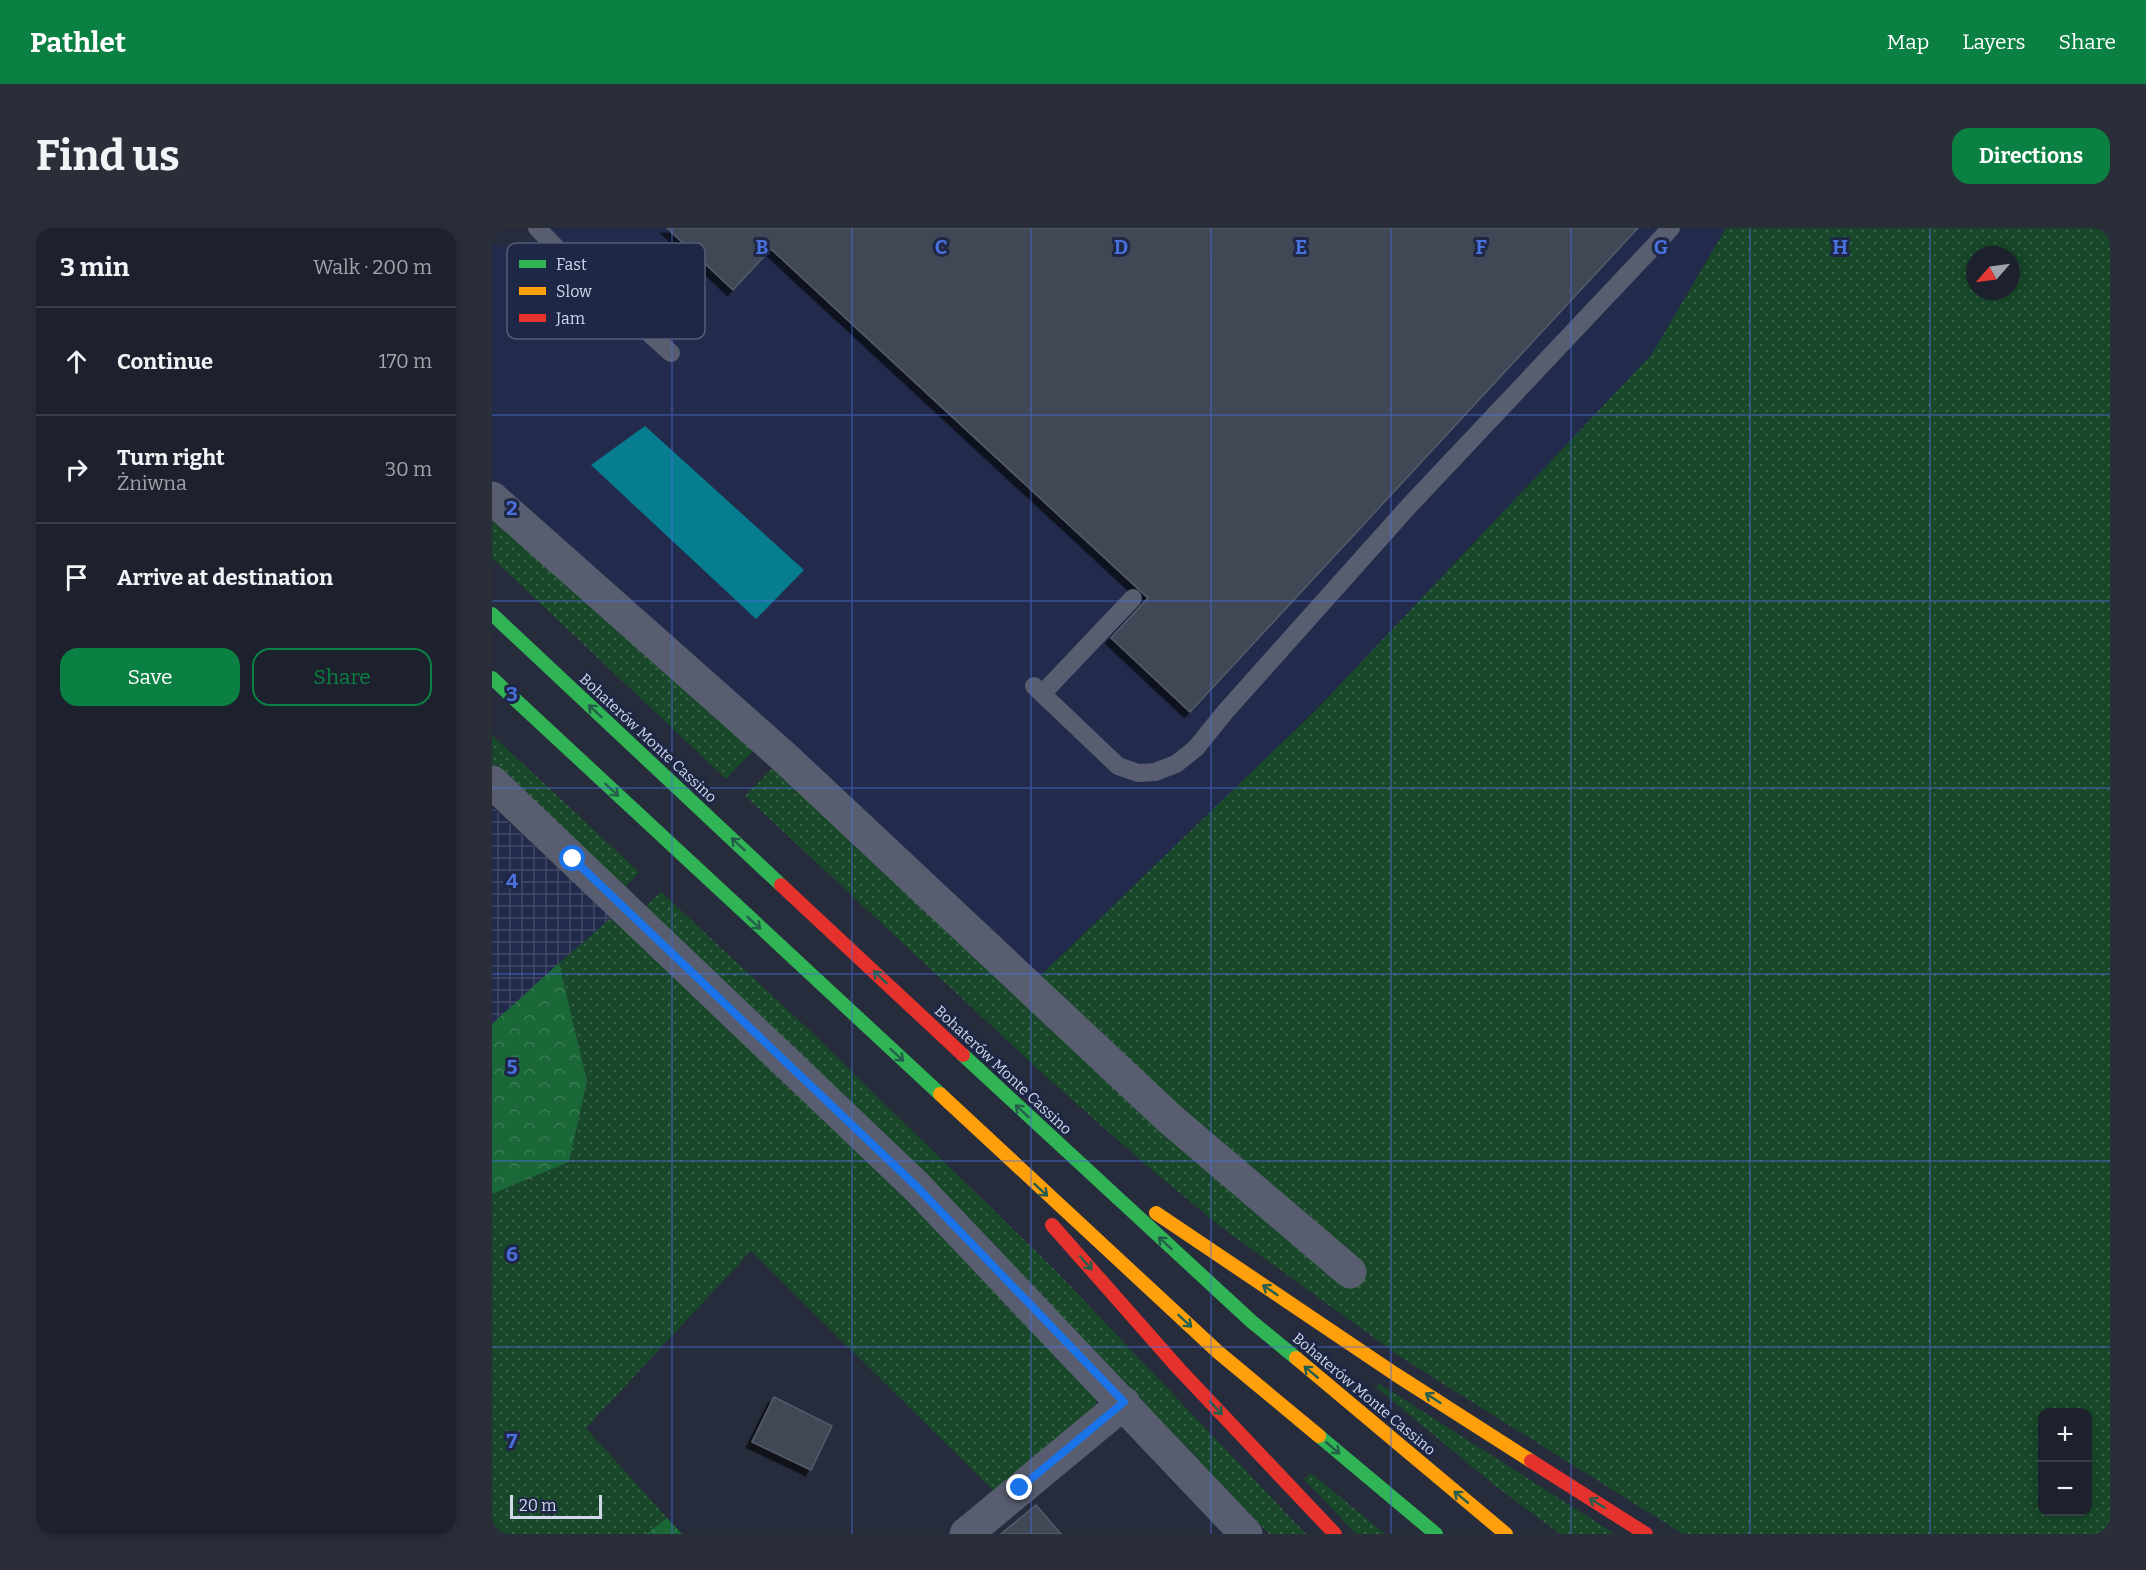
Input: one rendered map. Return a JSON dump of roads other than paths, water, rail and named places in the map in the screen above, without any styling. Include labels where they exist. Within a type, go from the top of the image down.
[{"type":"highway","name":"Bohaterów Monte Cassino","points":[[492,614],[1065,1151],[1251,1321],[1506,1534]]},
{"type":"highway","points":[[492,678],[1218,1352],[1436,1534]]},
{"type":"highway","points":[[921,1078],[1015,1184]]},
{"type":"highway","points":[[1065,1151],[1395,1374],[1646,1534]]},
{"type":"highway","points":[[1039,1210],[1179,1369],[1335,1534]]},
{"type":"street","points":[[492,498],[784,757],[1169,1118],[1350,1272]]},
{"type":"street","points":[[492,782],[917,1187],[1124,1402],[1246,1534]]},
{"type":"street","points":[[966,1534],[1124,1402]]},
{"type":"lane","points":[[537,228],[552,243]]},
{"type":"lane","points":[[1133,598],[1038,690],[1118,766],[1138,773],[1155,772],[1176,764],[1196,748],[1225,712],[1409,506],[1671,228]]},
{"type":"lane","points":[[655,339],[671,353]]}]
